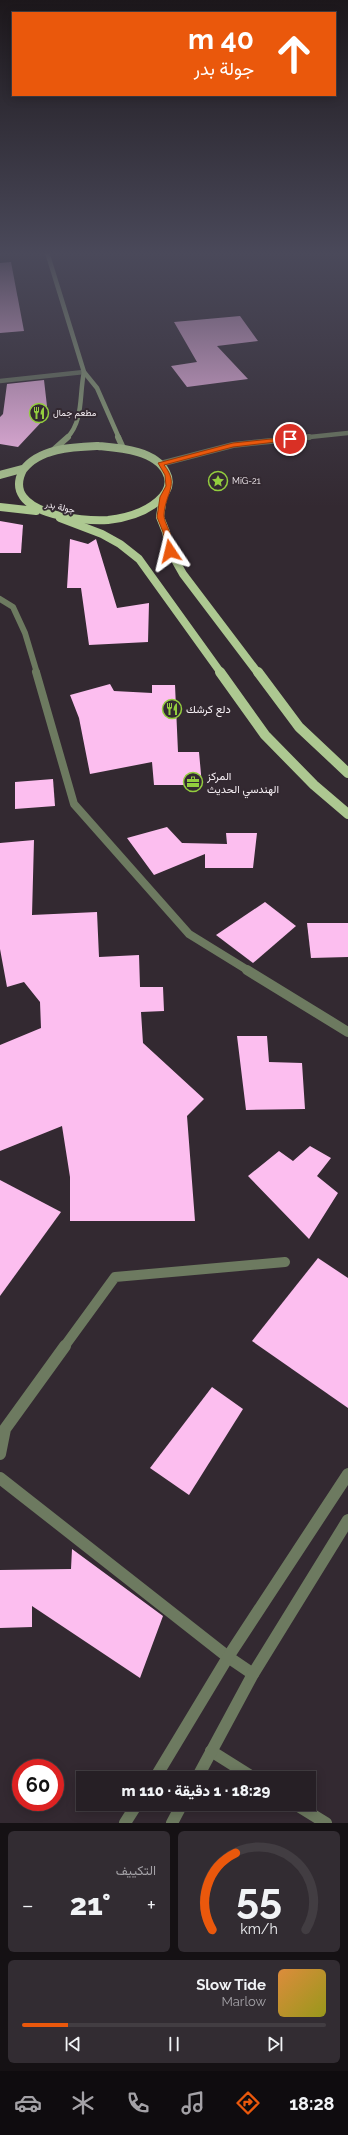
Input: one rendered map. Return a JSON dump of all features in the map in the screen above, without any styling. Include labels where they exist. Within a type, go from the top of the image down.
[{"type":"main road","points":[[73,337],[84,372],[97,388],[123,448]]},
{"type":"main road","points":[[50,453],[67,438],[77,423],[80,388],[84,372]]},
{"type":"main road","points":[[0,475],[22,470],[34,460],[50,453],[73,447],[98,446],[123,448],[144,454],[160,464],[168,474],[169,486],[163,497],[160,517],[166,532],[170,551],[183,574],[299,727],[348,773]]},
{"type":"main road","name":"جولة بدر","points":[[22,470],[16,481],[17,492],[25,503],[40,512],[60,518],[83,521],[108,520],[138,512],[150,507],[163,497]]},
{"type":"main road","points":[[0,507],[40,512]]},
{"type":"main road","points":[[60,518],[97,531],[120,543],[139,559],[265,736],[314,784],[348,814]]},
{"type":"street","points":[[0,381],[84,372]]},
{"type":"street","points":[[160,464],[233,445],[348,433]]},
{"type":"street","points":[[0,599],[12,607],[25,633],[74,804],[189,934],[348,1032]]},
{"type":"street","points":[[0,1454],[5,1429],[115,1277],[285,1262]]},
{"type":"street","points":[[159,1771],[228,1657],[348,1474]]},
{"type":"street","points":[[0,1478],[228,1657],[253,1674]]},
{"type":"street","points":[[201,1771],[253,1674],[348,1520]]},
{"type":"street","points":[[211,1751],[243,1771]]},
{"type":"street","points":[[125,1823],[133,1811]]},
{"type":"street","points":[[172,1823],[178,1811]]},
{"type":"street","points":[[306,1811],[326,1823]]},
{"type":"building","points":[[183,337],[255,337],[258,341],[217,346],[248,379],[187,387],[171,366],[197,362]]},
{"type":"building","points":[[44,380],[48,415],[18,447],[0,444],[0,417],[3,414],[7,384]]},
{"type":"building","points":[[0,521],[23,525],[21,553],[0,553]]},
{"type":"building","points":[[70,539],[88,544],[96,539],[117,608],[149,603],[148,642],[89,645],[81,588],[67,588]]},
{"type":"building","points":[[110,684],[114,691],[152,693],[152,685],[175,685],[178,752],[199,752],[202,785],[154,785],[152,762],[90,774],[79,718],[70,695]]},
{"type":"building","points":[[53,779],[55,806],[15,809],[15,782]]},
{"type":"building","points":[[167,827],[182,843],[227,844],[226,833],[257,833],[253,868],[205,868],[205,854],[154,875],[127,838]]},
{"type":"building","points":[[34,840],[32,915],[97,912],[99,957],[139,955],[140,987],[163,987],[164,1011],[141,1012],[143,1043],[204,1099],[187,1116],[195,1221],[70,1221],[70,1177],[62,1126],[0,1151],[0,1045],[41,1028],[40,1002],[24,982],[7,987],[0,949],[0,843]]},
{"type":"building","points":[[265,902],[296,926],[253,963],[216,935]]},
{"type":"building","points":[[307,923],[348,923],[348,957],[311,958]]},
{"type":"building","points":[[237,1036],[267,1036],[269,1062],[302,1063],[305,1109],[246,1110]]},
{"type":"building","points":[[310,1146],[331,1158],[317,1176],[338,1193],[309,1239],[248,1176],[279,1151],[293,1161]]},
{"type":"building","points":[[0,1180],[61,1212],[0,1296]]},
{"type":"building","points":[[318,1258],[348,1278],[348,1408],[252,1341]]},
{"type":"building","points":[[212,1387],[243,1409],[189,1495],[150,1468]]},
{"type":"building","points":[[72,1549],[163,1616],[140,1678],[32,1606],[32,1627],[0,1628],[0,1570],[71,1569]]},
{"type":"place","name":"مطعم جمال","points":[[39,413]]},
{"type":"place","name":"MiG-21","points":[[218,481]]},
{"type":"place","name":"دلع كرشك","points":[[172,709]]},
{"type":"place","name":"المركز الهندسي الحديث","points":[[193,782]]},
{"type":"route","points":[[170,551],[166,532],[160,517],[163,497],[169,486],[168,474],[160,464],[233,445],[290,439]]}]
